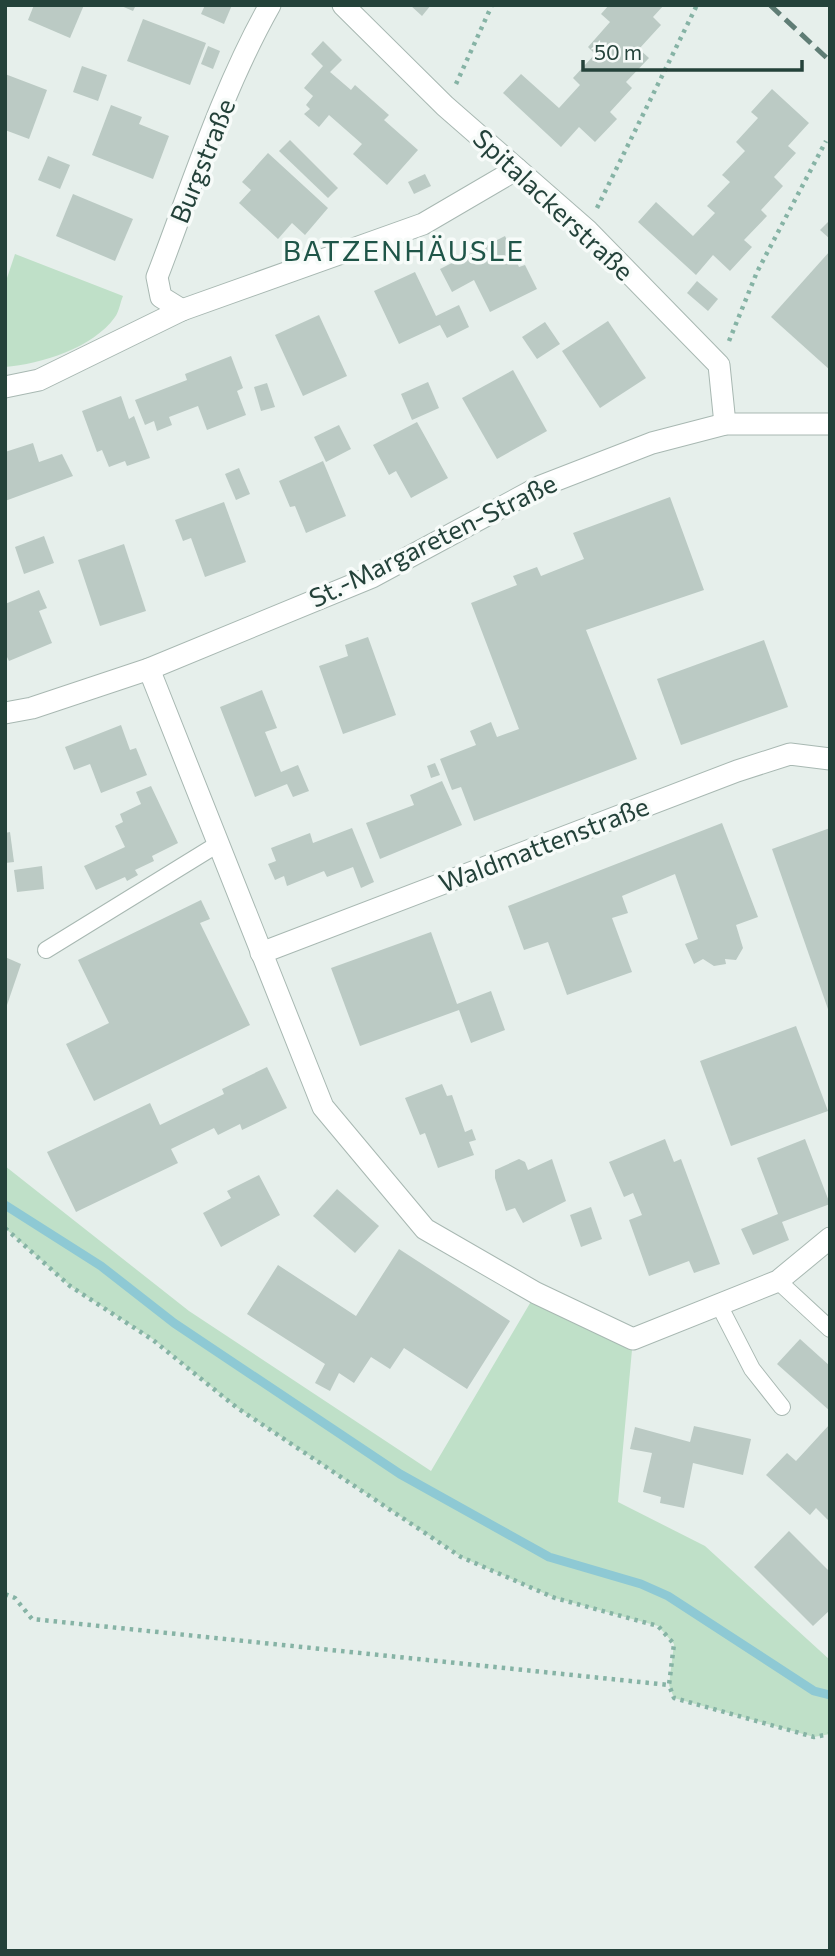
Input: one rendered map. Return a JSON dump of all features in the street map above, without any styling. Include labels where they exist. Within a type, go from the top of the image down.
[{"type":"street","name":"Burgstraße","points":[[182,310],[161,297],[157,277],[221,112],[255,32],[270,5]]},
{"type":"street","name":"Spitalackerstraße","points":[[343,5],[445,106],[588,230],[719,365]]},
{"type":"street","points":[[5,387],[39,380],[182,310],[423,224],[517,169]]},
{"type":"street","points":[[719,365],[725,424]]},
{"type":"street","name":"St.-Margareten-Straße","points":[[5,713],[32,708],[149,669],[372,577],[541,486],[652,443],[725,424],[829,423]]},
{"type":"street","points":[[149,669],[323,1107],[425,1229],[536,1293],[634,1339],[778,1282],[830,1238]]},
{"type":"street","name":"Waldmattenstraße","points":[[261,953],[737,771],[790,754],[830,759]]},
{"type":"lane","points":[[46,950],[218,844]]},
{"type":"lane","points":[[778,1282],[830,1329]]},
{"type":"lane","points":[[719,1305],[752,1369],[782,1407]]},
{"type":"path","points":[[445,106],[492,5]]},
{"type":"path","points":[[588,230],[697,5]]},
{"type":"path","points":[[719,365],[757,272],[826,141]]},
{"type":"path","points":[[5,1228],[70,1286],[153,1340],[236,1407],[461,1557],[555,1598],[658,1626],[674,1643],[669,1685],[674,1698],[814,1737],[830,1734]]},
{"type":"path","points":[[5,1594],[15,1598],[32,1619],[669,1685]]},
{"type":"green space","points":[[15,254],[123,296],[116,315],[105,328],[80,346],[50,358],[5,367],[5,284]]},
{"type":"green space","points":[[5,1166],[189,1311],[431,1471],[536,1293],[633,1339],[618,1502],[705,1546],[830,1660],[830,1734],[814,1737],[674,1698],[669,1685],[674,1644],[658,1626],[555,1598],[461,1557],[236,1407],[154,1340],[70,1286],[5,1228]]},
{"type":"building","points":[[34,5],[84,5],[70,38],[28,20]]},
{"type":"building","points":[[119,5],[136,5],[133,11]]},
{"type":"building","points":[[205,5],[232,5],[224,24],[201,14]]},
{"type":"building","points":[[410,5],[431,5],[422,16]]},
{"type":"building","points":[[609,5],[664,5],[653,17],[661,25],[639,49],[649,58],[626,82],[632,88],[610,112],[617,119],[595,142],[579,127],[561,147],[503,93],[521,74],[559,108],[580,85],[573,78],[595,54],[588,47],[610,22],[601,14]]},
{"type":"building","points":[[143,19],[206,43],[190,85],[127,61]]},
{"type":"building","points":[[323,41],[342,60],[330,72],[351,90],[355,85],[389,115],[384,120],[418,150],[387,185],[353,154],[362,144],[329,115],[319,127],[304,114],[310,109],[306,105],[313,96],[304,88],[323,66],[311,54]]},
{"type":"building","points":[[208,46],[220,51],[213,69],[201,64]]},
{"type":"building","points":[[82,66],[107,75],[98,101],[73,92]]},
{"type":"building","points":[[5,74],[47,90],[29,139],[5,130]]},
{"type":"building","points":[[772,89],[809,123],[788,146],[796,153],[774,177],[783,186],[761,210],[767,216],[744,240],[752,247],[730,271],[713,255],[696,275],[638,222],[656,202],[693,236],[715,213],[707,206],[730,182],[722,175],[745,151],[736,142],[758,118],[751,112]]},
{"type":"building","points":[[111,105],[142,117],[139,124],[169,136],[153,179],[92,155]]},
{"type":"building","points":[[290,140],[338,188],[328,198],[279,151]]},
{"type":"building","points":[[268,153],[328,208],[305,235],[292,223],[278,239],[239,203],[251,190],[242,182]]},
{"type":"building","points":[[48,156],[70,165],[60,189],[38,180]]},
{"type":"building","points":[[425,174],[431,186],[414,194],[408,182]]},
{"type":"building","points":[[73,194],[133,219],[115,261],[56,236]]},
{"type":"building","points":[[830,220],[830,239],[820,230]]},
{"type":"building","points":[[505,236],[519,267],[525,265],[537,289],[490,312],[474,280],[452,292],[440,269]]},
{"type":"building","points":[[830,251],[830,370],[771,317]]},
{"type":"building","points":[[415,272],[436,316],[459,305],[469,327],[447,338],[440,325],[399,344],[374,291]]},
{"type":"building","points":[[697,281],[718,299],[708,311],[687,293]]},
{"type":"building","points":[[319,315],[347,376],[303,396],[275,335]]},
{"type":"building","points":[[608,321],[646,378],[600,408],[562,351]]},
{"type":"building","points":[[545,322],[560,344],[537,359],[522,337]]},
{"type":"building","points":[[231,356],[243,388],[237,391],[246,415],[207,430],[198,406],[169,417],[172,425],[157,431],[154,421],[145,425],[135,400],[187,380],[185,374]]},
{"type":"building","points":[[513,370],[547,431],[497,459],[462,398]]},
{"type":"building","points":[[428,382],[439,408],[412,420],[401,394]]},
{"type":"building","points":[[267,383],[275,407],[261,411],[254,387]]},
{"type":"building","points":[[121,396],[129,419],[134,416],[150,458],[127,466],[125,461],[109,467],[102,450],[97,452],[82,411]]},
{"type":"building","points":[[417,422],[448,478],[411,498],[396,471],[389,475],[373,445]]},
{"type":"building","points":[[339,425],[351,449],[326,462],[314,437]]},
{"type":"building","points":[[33,443],[39,462],[62,454],[73,476],[5,501],[5,452]]},
{"type":"building","points":[[323,461],[346,516],[306,533],[295,506],[290,507],[279,481]]},
{"type":"building","points":[[239,468],[250,494],[236,500],[225,474]]},
{"type":"building","points":[[670,497],[704,590],[586,630],[637,759],[474,821],[461,787],[452,790],[440,759],[476,745],[470,731],[491,722],[497,737],[519,729],[471,603],[517,585],[513,576],[537,567],[541,576],[584,559],[573,533]]},
{"type":"building","points":[[224,502],[246,562],[205,577],[191,538],[183,541],[175,520]]},
{"type":"building","points":[[44,536],[54,563],[24,574],[15,547]]},
{"type":"building","points":[[124,544],[146,611],[100,626],[78,560]]},
{"type":"building","points":[[39,590],[47,608],[39,611],[52,643],[9,661],[5,653],[5,604]]},
{"type":"building","points":[[368,637],[396,715],[343,734],[319,666],[348,656],[345,645]]},
{"type":"building","points":[[764,640],[788,707],[681,745],[657,679]]},
{"type":"building","points":[[262,690],[277,728],[265,732],[281,772],[298,765],[309,791],[293,797],[287,784],[255,797],[220,707]]},
{"type":"building","points":[[121,725],[130,750],[136,748],[147,775],[101,793],[90,764],[74,770],[65,747]]},
{"type":"building","points":[[435,763],[440,775],[431,778],[427,766]]},
{"type":"building","points":[[442,781],[462,825],[380,859],[366,823],[414,805],[410,795]]},
{"type":"building","points":[[151,786],[178,843],[152,856],[154,861],[135,870],[138,875],[127,881],[125,877],[96,890],[84,866],[125,847],[115,826],[123,822],[120,814],[141,804],[136,792]]},
{"type":"building","points":[[722,823],[758,917],[736,925],[743,948],[736,960],[725,959],[726,964],[714,966],[703,959],[694,964],[685,944],[698,939],[675,874],[622,896],[628,913],[612,918],[632,972],[567,995],[548,942],[524,950],[508,906]]},
{"type":"building","points":[[352,828],[374,882],[361,888],[353,867],[327,877],[324,871],[287,886],[284,876],[275,880],[268,864],[276,861],[271,848],[310,833],[313,843]]},
{"type":"building","points":[[830,828],[830,1012],[829,1012],[772,849]]},
{"type":"building","points":[[10,832],[14,862],[5,863],[5,833]]},
{"type":"building","points":[[42,866],[44,889],[17,892],[14,870]]},
{"type":"building","points":[[201,900],[210,919],[200,923],[250,1025],[94,1101],[66,1044],[109,1023],[78,960]]},
{"type":"building","points":[[431,932],[457,1004],[491,991],[505,1030],[471,1043],[459,1010],[360,1046],[331,968]]},
{"type":"building","points":[[5,957],[21,964],[6,1008],[5,1008]]},
{"type":"building","points":[[796,1026],[828,1111],[731,1146],[700,1061]]},
{"type":"building","points":[[267,1067],[287,1108],[242,1130],[240,1124],[218,1135],[214,1128],[171,1149],[178,1163],[76,1212],[47,1152],[150,1103],[160,1125],[224,1094],[222,1089]]},
{"type":"building","points":[[442,1084],[447,1096],[452,1095],[465,1132],[472,1129],[476,1140],[469,1142],[474,1155],[438,1168],[425,1133],[420,1135],[405,1098]]},
{"type":"building","points":[[665,1139],[674,1162],[681,1159],[720,1264],[694,1273],[689,1261],[649,1276],[629,1220],[642,1215],[633,1193],[624,1197],[609,1162]]},
{"type":"building","points":[[805,1139],[830,1204],[782,1222],[789,1240],[753,1255],[741,1229],[778,1214],[757,1158]]},
{"type":"building","points":[[519,1159],[525,1162],[528,1170],[552,1159],[566,1201],[523,1223],[515,1208],[506,1211],[495,1178],[495,1170]]},
{"type":"building","points":[[259,1175],[280,1215],[221,1247],[203,1213],[231,1198],[227,1191]]},
{"type":"building","points":[[337,1189],[379,1226],[355,1253],[313,1216]]},
{"type":"building","points":[[591,1207],[602,1239],[581,1247],[570,1215]]},
{"type":"building","points":[[399,1249],[510,1321],[467,1389],[404,1348],[390,1369],[371,1357],[354,1383],[339,1373],[330,1391],[315,1383],[325,1364],[247,1314],[278,1265],[356,1316]]},
{"type":"building","points":[[800,1339],[830,1366],[830,1411],[777,1364]]},
{"type":"building","points":[[830,1424],[830,1522],[816,1508],[810,1515],[766,1475],[787,1453],[796,1461]]},
{"type":"building","points":[[694,1426],[751,1439],[743,1475],[693,1463],[684,1508],[660,1503],[661,1497],[643,1492],[652,1453],[630,1449],[635,1427],[690,1442]]},
{"type":"building","points":[[789,1531],[830,1572],[830,1610],[813,1626],[754,1567]]},
{"type":"waterway","points":[[5,1205],[101,1266],[174,1323],[400,1474],[549,1557],[641,1584],[668,1596],[814,1691],[830,1695]]},
{"type":"railway","points":[[770,5],[830,61]]},
{"type":"district","name":"BATZENHÄUSLE","points":[[404,251]]}]
